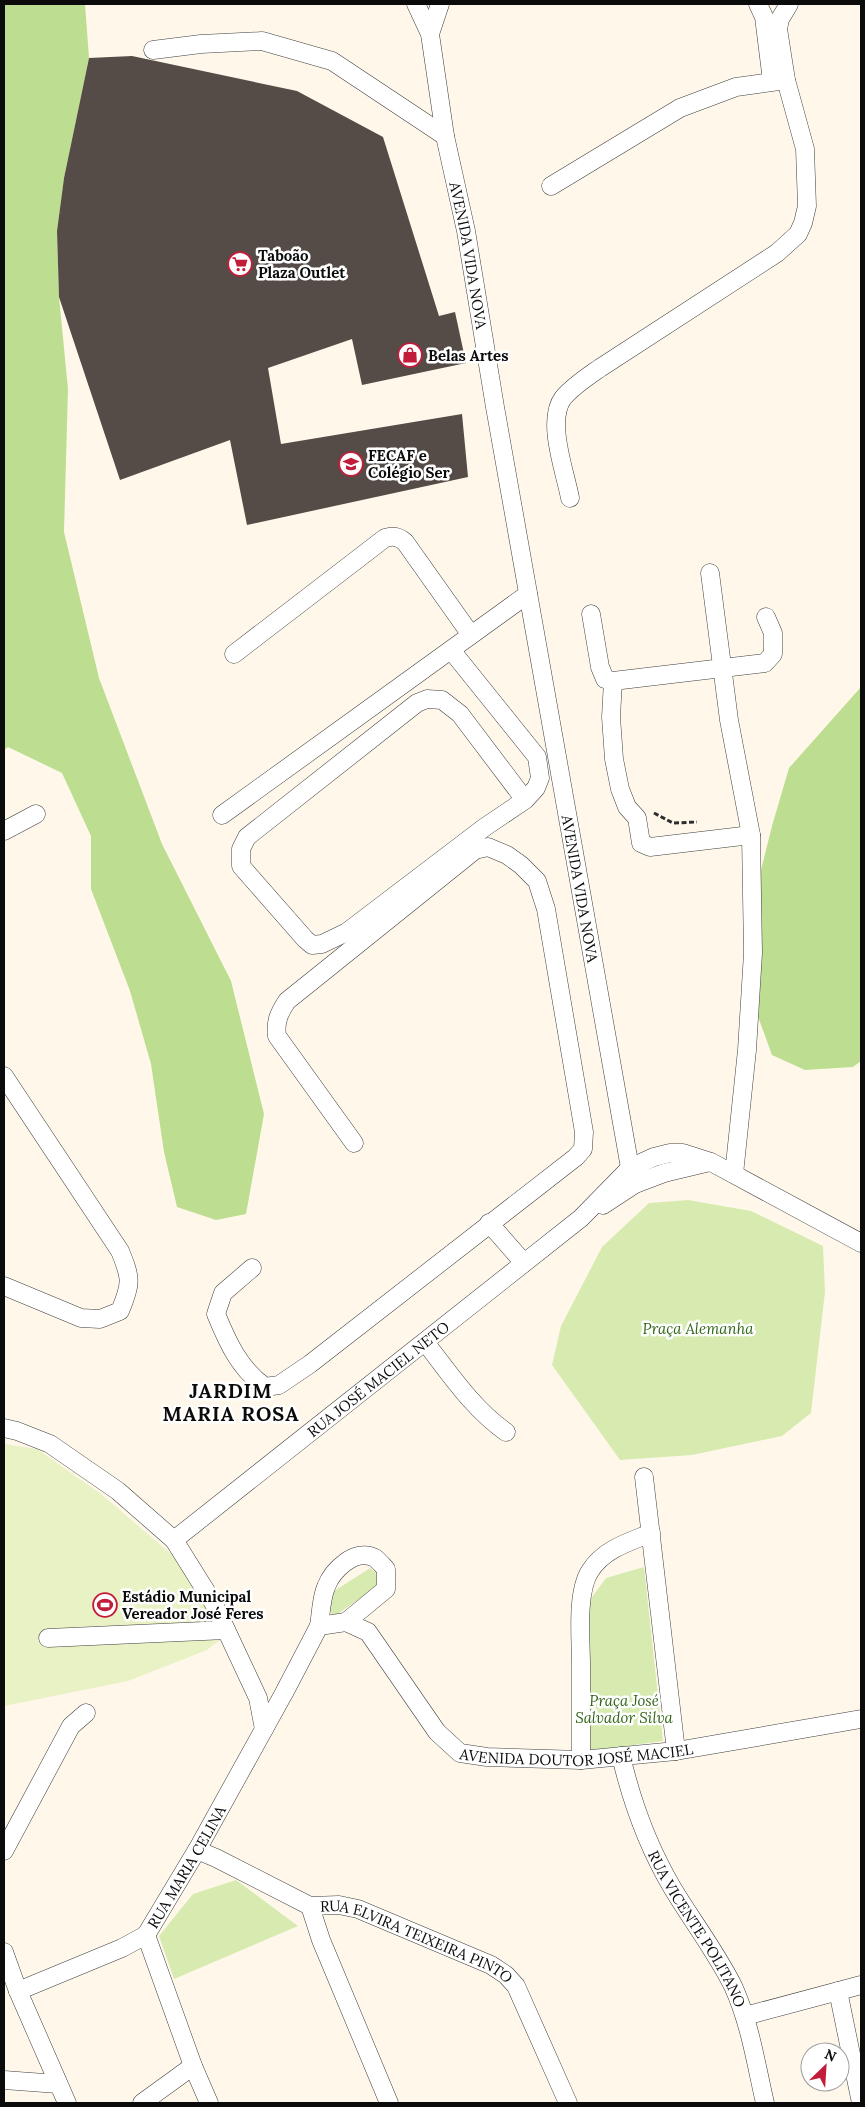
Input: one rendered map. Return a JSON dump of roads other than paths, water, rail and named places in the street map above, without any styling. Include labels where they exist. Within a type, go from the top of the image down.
[{"type":"street","name":"AVENIDA VIDA NOVA","points":[[416,4],[430,34],[445,136],[466,231],[528,594],[633,1176]]},
{"type":"street","name":"AVENIDA VIDA NOVA","points":[[430,34],[440,4]]},
{"type":"street","points":[[570,498],[556,423],[558,408],[563,398],[576,385],[600,368],[777,254],[798,234],[804,224],[807,206],[805,149],[779,80],[764,17],[758,4]]},
{"type":"street","points":[[779,80],[778,29],[788,4]]},
{"type":"street","points":[[153,50],[201,44],[262,42],[332,61],[445,136]]},
{"type":"street","points":[[551,186],[680,108],[736,87],[779,80]]},
{"type":"street","points":[[234,654],[385,538],[393,536],[405,542],[471,635]]},
{"type":"street","points":[[710,573],[729,720],[751,835],[753,953],[747,1050],[734,1174]]},
{"type":"street","points":[[222,815],[528,594]]},
{"type":"street","points":[[591,614],[600,667],[605,678],[613,682],[723,666],[765,662],[773,654],[773,633],[766,617]]},
{"type":"street","points":[[451,650],[536,757],[540,778],[536,788],[525,800],[485,827],[347,932],[322,944],[312,945],[305,939],[241,866],[241,849],[247,838],[417,703],[427,699],[442,700],[460,714],[525,800]]},
{"type":"street","points":[[613,682],[611,717],[614,759],[620,789],[627,807],[637,818],[641,843],[650,847],[751,835]]},
{"type":"street","points":[[4,831],[36,814]]},
{"type":"street","points":[[252,1268],[223,1292],[216,1314],[236,1358],[252,1378],[265,1387],[279,1385],[310,1364],[583,1149],[584,1140],[546,910],[537,881],[507,854],[488,847],[475,850],[287,1001],[280,1011],[276,1024],[277,1036],[354,1143]]},
{"type":"street","points":[[4,1076],[120,1251],[130,1276],[128,1294],[120,1311],[100,1318],[81,1318],[4,1286]]},
{"type":"street","name":"RUA JOSÉ MACIEL NETO","points":[[174,1540],[581,1218],[654,1157],[670,1153],[693,1155],[710,1162],[861,1243]]},
{"type":"street","points":[[489,1223],[524,1263]]},
{"type":"street","points":[[425,1342],[476,1406],[492,1422],[506,1432]]},
{"type":"street","points":[[4,1428],[50,1444],[118,1491],[174,1540],[214,1604],[258,1698],[264,1729]]},
{"type":"street","points":[[644,1477],[676,1751]]},
{"type":"street","points":[[581,1760],[581,1617],[584,1588],[590,1571],[601,1558],[613,1549],[651,1533]]},
{"type":"street","points":[[264,1729],[319,1626],[325,1590],[331,1576],[351,1559],[364,1556],[374,1558],[386,1569],[388,1575],[386,1589],[346,1622],[319,1626]]},
{"type":"street","name":"AVENIDA DOUTOR JOSÉ MACIEL","points":[[346,1622],[368,1632],[437,1732],[460,1753],[487,1757],[581,1760],[676,1751],[861,1718]]},
{"type":"street","points":[[48,1638],[226,1630]]},
{"type":"street","points":[[4,1851],[71,1726],[86,1714]]},
{"type":"street","name":"RUA MARIA CELINA","points":[[18,1991],[122,1948],[146,1935],[197,1850],[264,1729]]},
{"type":"street","name":"RUA VICENTE POLITANO","points":[[622,1756],[627,1783],[641,1826],[654,1855],[674,1890],[708,1940],[733,1987],[745,2016],[765,2103]]},
{"type":"street","name":"RUA ELVIRA TEIXEIRA PINTO","points":[[197,1850],[310,1906],[339,1905],[358,1909],[491,1965],[506,1975],[516,1986],[524,2002],[568,2103]]},
{"type":"street","points":[[310,1906],[325,1949],[389,2103]]},
{"type":"street","points":[[146,1935],[193,2066],[209,2103]]},
{"type":"street","points":[[4,1952],[18,1991],[67,2103]]},
{"type":"street","points":[[745,2016],[861,1985]]},
{"type":"street","points":[[838,1991],[861,2103]]},
{"type":"street","points":[[142,2103],[193,2066]]},
{"type":"street","points":[[4,2080],[58,2084]]},
{"type":"place","name":"Taboão Plaza Outlet","points":[[240,264]]},
{"type":"place","name":"Belas Artes","points":[[410,355]]},
{"type":"place","name":"FECAF e Colégio Ser","points":[[351,464]]},
{"type":"place","name":"Estádio Municipal Vereador José Feres","points":[[105,1605]]},
{"type":"district","name":"JARDIM MARIA ROSA","points":[[231,1402]]},
{"type":"park label","name":"Praça Alemanha","points":[[698,1328]]},
{"type":"park label","name":"Praça José Salvador Silva","points":[[624,1708]]}]
